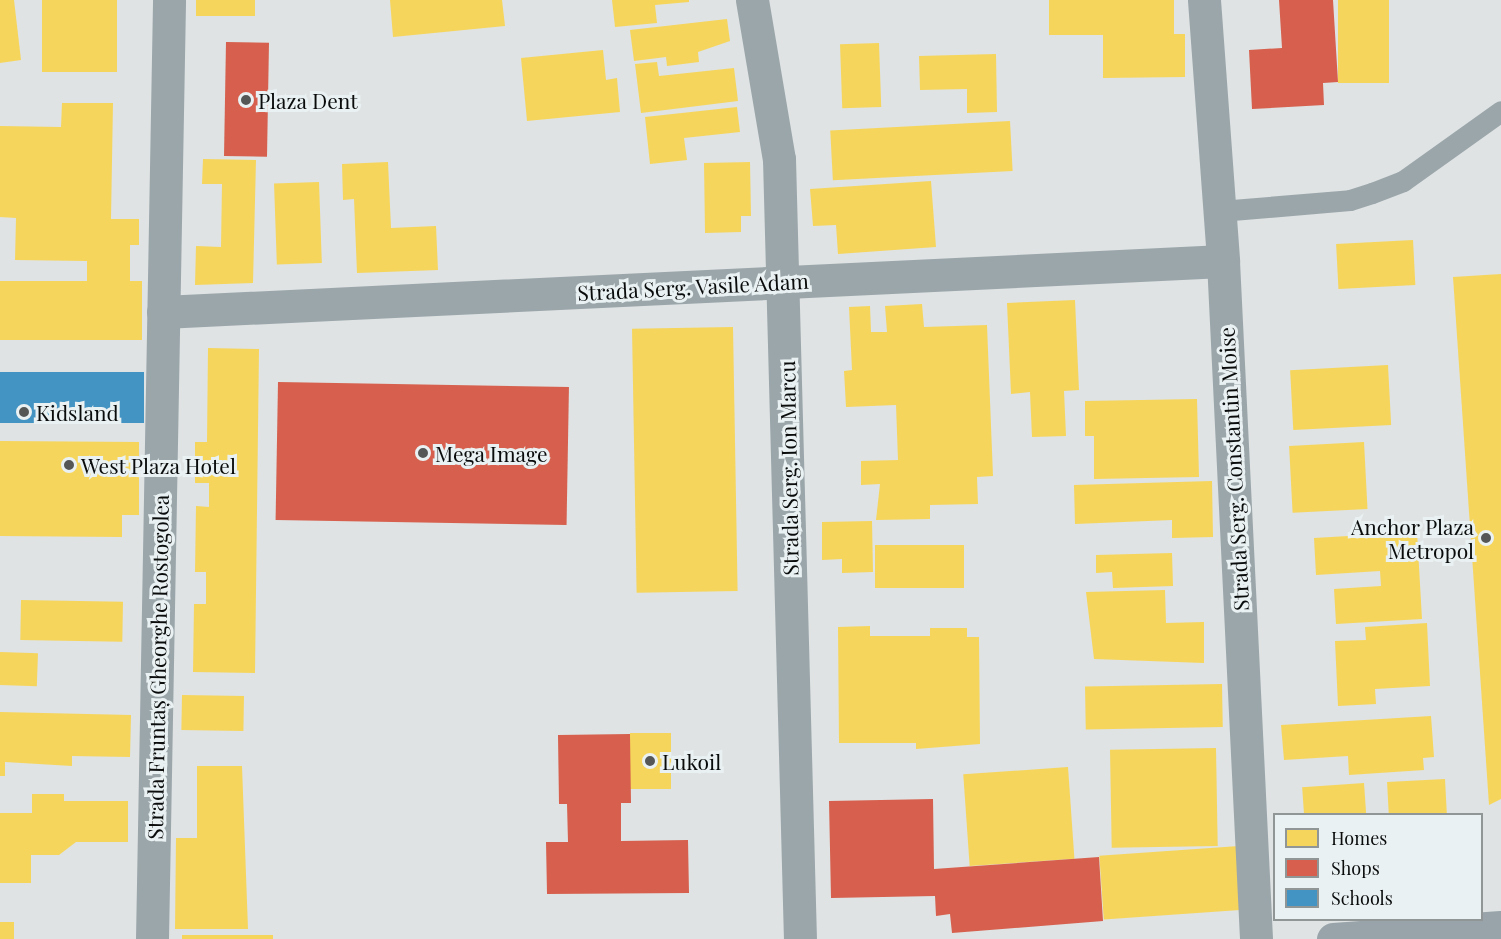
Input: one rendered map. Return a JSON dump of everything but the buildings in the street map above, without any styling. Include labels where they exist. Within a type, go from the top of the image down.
[{"type":"main road","points":[[1333,939],[1501,927]]},
{"type":"street","name":"Strada Fruntaș Gheorghe Rostogolea","points":[[152,939],[169,0]]},
{"type":"street","name":"Strada Serg. Ion Marcu","points":[[752,0],[779,159],[800,939]]},
{"type":"street","name":"Strada Serg. Constantin Moise","points":[[1204,0],[1223,261],[1256,939]]},
{"type":"street","name":"Strada Serg. Vasile Adam","points":[[163,312],[1223,261]]},
{"type":"lane","points":[[1220,211],[1350,200],[1372,193],[1403,181],[1501,111]]},
{"type":"place","name":"Plaza Dent","points":[[246,100]]},
{"type":"place","name":"Kidsland","points":[[24,412]]},
{"type":"place","name":"Mega Image","points":[[423,453]]},
{"type":"place","name":"West Plaza Hotel","points":[[69,465]]},
{"type":"place","name":"Anchor Plaza Metropol","points":[[1486,538]]},
{"type":"place","name":"Lukoil","points":[[650,761]]}]
